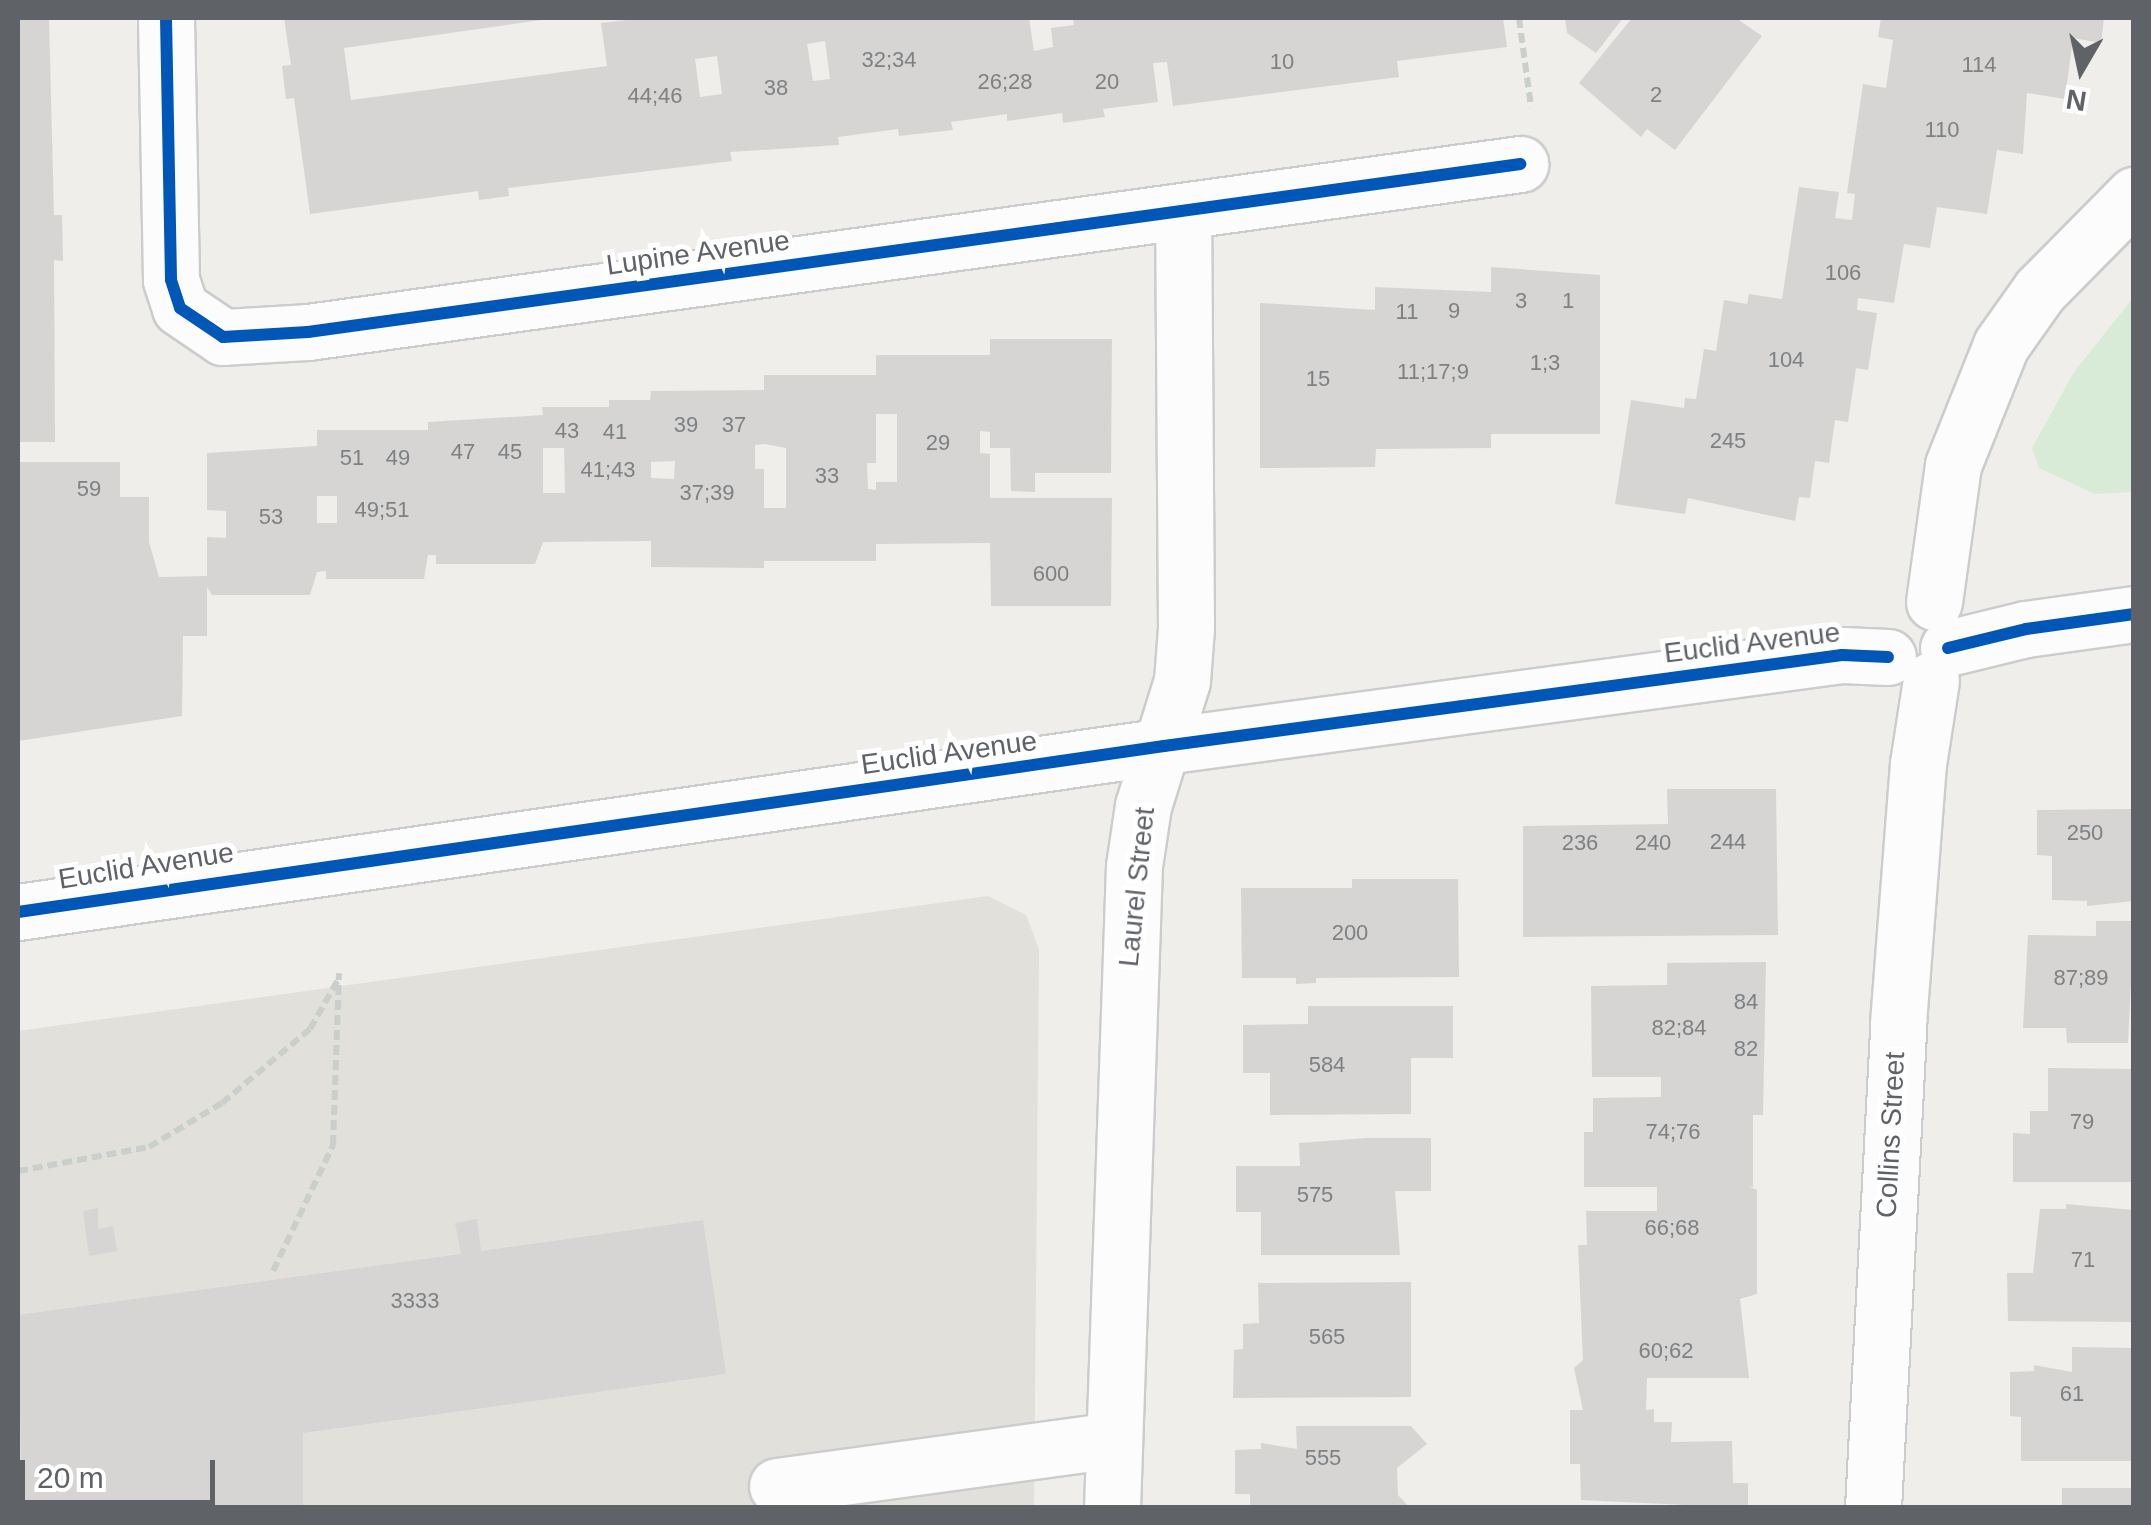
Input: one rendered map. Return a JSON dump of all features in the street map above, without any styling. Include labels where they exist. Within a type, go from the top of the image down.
[{"type":"street","name":"Lupine Avenue","points":[[166,18],[171,280],[180,308],[223,337],[277,336],[1520,164]]},
{"type":"street","name":"Collins Street","points":[[1873,1508],[1890,1145],[1918,764],[1908,642],[1942,538],[1954,466],[2001,345],[2040,290],[2134,195]]},
{"type":"street","name":"Laurel Street","points":[[1112,1508],[1134,866],[1144,806],[1182,681],[1186,628],[1184,211]]},
{"type":"street","name":"Euclid Avenue","points":[[18,912],[1164,746],[2134,614]]},
{"type":"street","points":[[777,1486],[1112,1440]]},
{"type":"path","points":[[18,1171],[149,1146],[222,1103],[310,1029],[339,976],[333,1145],[273,1271]]},
{"type":"shaded area","points":[[988,896],[1026,915],[1039,949],[1034,1507],[18,1508],[18,1031]]},
{"type":"green space","points":[[2133,298],[2133,492],[2095,494],[2039,468],[2032,448],[2074,372]]},
{"type":"building","points":[[18,18],[49,18],[54,215],[62,215],[63,261],[54,260],[55,442],[18,442]]},
{"type":"building","points":[[284,18],[555,18],[344,48],[351,100],[607,66],[601,23],[644,18],[1029,18],[1034,51],[1053,47],[1051,28],[1074,25],[1073,18],[1503,18],[1507,47],[1397,61],[1399,77],[1173,106],[1167,62],[1153,63],[1158,102],[1103,109],[1105,117],[1063,123],[1062,113],[1007,121],[1007,114],[951,122],[953,130],[899,136],[898,129],[838,137],[839,145],[730,152],[732,161],[508,188],[509,196],[479,200],[478,191],[310,214],[294,98],[286,99],[282,66],[291,65]],"holes":[[[825,41],[830,79],[813,81],[807,44]],[[717,56],[722,94],[700,97],[695,59]]]},
{"type":"building","points":[[1565,18],[1623,18],[1596,53],[1567,33]]},
{"type":"building","points":[[1632,18],[1736,18],[1762,36],[1675,150],[1647,129],[1641,137],[1579,83]]},
{"type":"building","points":[[1881,18],[2104,18],[2101,43],[2073,38],[2065,99],[2027,93],[2023,154],[1997,150],[1987,214],[1937,207],[1930,248],[1904,244],[1894,303],[1858,298],[1857,310],[1877,313],[1868,370],[1856,368],[1848,422],[1835,420],[1829,463],[1815,461],[1810,498],[1799,497],[1795,521],[1688,498],[1685,514],[1615,504],[1631,400],[1684,408],[1685,398],[1696,399],[1704,349],[1716,351],[1724,300],[1747,304],[1749,294],[1782,299],[1799,187],[1839,192],[1835,218],[1852,220],[1855,194],[1847,193],[1863,84],[1886,88],[1893,40],[1878,37]]},
{"type":"building","points":[[1491,267],[1600,275],[1600,434],[1491,434],[1491,448],[1376,449],[1375,467],[1260,468],[1260,303],[1375,310],[1375,287],[1491,292]]},
{"type":"building","points":[[990,339],[1112,339],[1111,473],[1035,473],[1035,492],[1011,491],[1010,448],[990,448],[990,432],[980,431],[980,453],[990,454],[990,498],[1112,498],[1111,606],[991,606],[990,543],[876,544],[876,561],[764,561],[764,568],[651,567],[651,541],[543,542],[535,564],[436,564],[436,555],[428,555],[424,579],[326,579],[326,571],[317,572],[310,595],[212,595],[207,587],[207,636],[183,636],[182,716],[18,741],[18,462],[120,462],[120,497],[149,497],[149,542],[159,577],[207,576],[207,537],[226,538],[226,511],[207,510],[207,453],[317,446],[317,430],[428,430],[428,422],[543,415],[542,407],[609,407],[609,400],[650,400],[651,391],[764,390],[764,375],[876,375],[876,355],[990,355]],"holes":[[[876,414],[897,414],[897,482],[876,482],[876,490],[868,489],[867,463],[876,463]],[[755,445],[786,448],[786,508],[764,508],[764,469],[755,469]],[[543,448],[564,448],[565,493],[543,493]],[[675,461],[674,479],[651,478],[651,462]],[[317,496],[337,496],[337,523],[317,523]]]},
{"type":"building","points":[[1667,789],[1776,789],[1778,935],[1523,937],[1523,826],[1668,824]]},
{"type":"building","points":[[2134,809],[2134,901],[2087,906],[2087,901],[2052,900],[2052,856],[2037,855],[2037,810]]},
{"type":"building","points":[[1352,879],[1458,879],[1459,977],[1316,978],[1316,983],[1296,984],[1296,978],[1242,978],[1241,888],[1352,888]]},
{"type":"building","points":[[2096,921],[2134,921],[2128,1043],[2067,1043],[2066,1028],[2023,1028],[2028,935],[2096,936]]},
{"type":"building","points":[[1766,962],[1763,1115],[1753,1115],[1753,1187],[1748,1186],[1757,1190],[1757,1294],[1740,1299],[1749,1378],[1647,1378],[1646,1410],[1654,1409],[1654,1422],[1672,1422],[1671,1442],[1732,1441],[1733,1483],[1748,1483],[1748,1508],[1581,1500],[1580,1464],[1570,1464],[1570,1410],[1583,1410],[1574,1368],[1583,1360],[1578,1245],[1587,1245],[1586,1211],[1657,1211],[1657,1187],[1584,1187],[1584,1132],[1593,1132],[1593,1098],[1661,1097],[1661,1077],[1592,1077],[1591,986],[1667,985],[1667,963]]},
{"type":"building","points":[[1308,1006],[1453,1006],[1453,1058],[1411,1058],[1411,1114],[1270,1115],[1270,1073],[1243,1073],[1243,1025],[1308,1024]]},
{"type":"building","points":[[2048,1068],[2134,1069],[2134,1182],[2013,1182],[2013,1133],[2030,1134],[2030,1111],[2048,1111]]},
{"type":"building","points":[[1431,1138],[1431,1191],[1395,1191],[1400,1255],[1261,1255],[1261,1212],[1236,1212],[1236,1166],[1300,1166],[1299,1143]]},
{"type":"building","points":[[2066,1204],[2134,1210],[2134,1322],[2008,1321],[2007,1273],[2033,1273],[2040,1209],[2066,1209]]},
{"type":"building","points":[[98,1208],[98,1229],[113,1226],[117,1251],[89,1256],[83,1211]]},
{"type":"building","points":[[477,1219],[481,1251],[703,1220],[726,1374],[303,1433],[303,1508],[22,1508],[18,1315],[461,1254],[455,1223]]},
{"type":"building","points":[[1411,1282],[1411,1397],[1233,1398],[1234,1350],[1243,1349],[1243,1324],[1259,1323],[1258,1283]]},
{"type":"building","points":[[2072,1347],[2134,1348],[2134,1461],[2021,1461],[2021,1417],[2010,1416],[2010,1372],[2034,1371],[2034,1365],[2072,1372]]},
{"type":"building","points":[[1296,1426],[1411,1426],[1427,1444],[1397,1468],[1398,1495],[1410,1508],[1250,1508],[1250,1494],[1235,1494],[1235,1450],[1261,1449],[1261,1443],[1297,1449]]},
{"type":"building","points":[[2062,1488],[2134,1488],[2134,1508],[2062,1508]]},
{"type":"cycle path","points":[[166,18],[171,280],[180,308],[223,337],[308,332],[1520,164]]},
{"type":"cycle path","points":[[1948,648],[2026,629],[2134,614]]},
{"type":"cycle path","points":[[18,912],[1164,746],[1842,655],[1888,657]]}]
